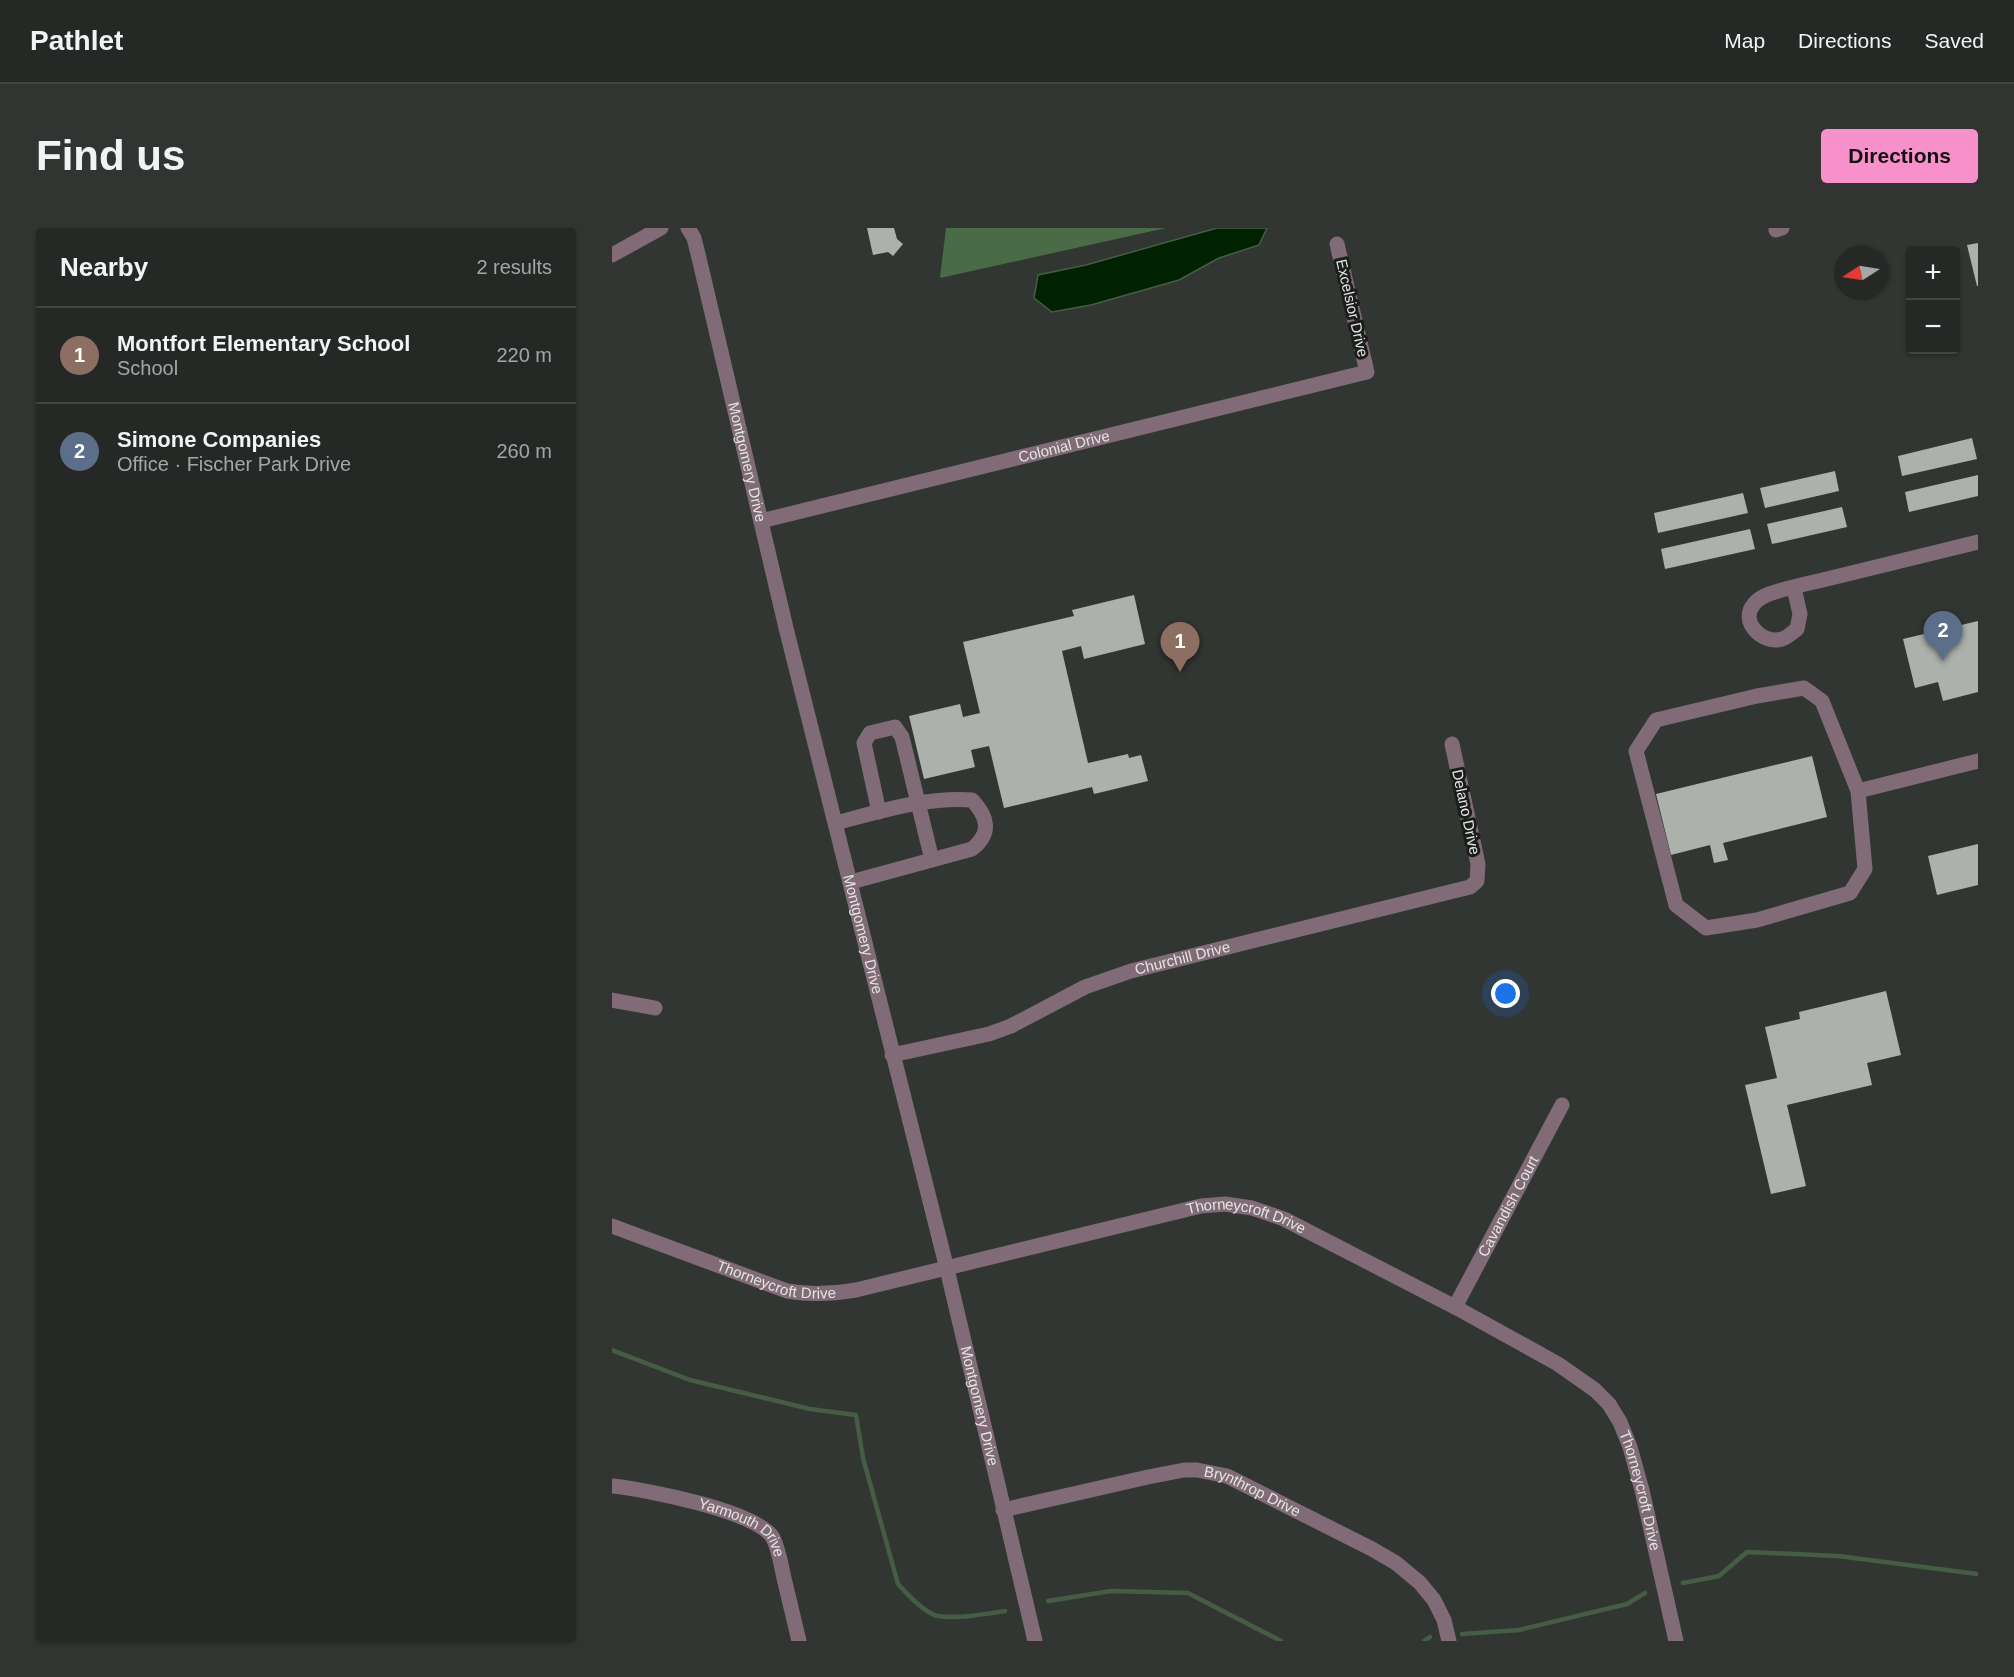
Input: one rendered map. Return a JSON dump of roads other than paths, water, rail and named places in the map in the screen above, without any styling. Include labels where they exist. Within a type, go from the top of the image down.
[{"type":"street","points":[[612,255],[661,228]]},
{"type":"street","name":"Montgomery Drive","points":[[688,228],[694,238],[699,258],[761,521],[947,1269],[1035,1641]]},
{"type":"street","name":"Excelsior Drive","points":[[1337,244],[1367,372]]},
{"type":"street","name":"Colonial Drive","points":[[761,521],[1367,372]]},
{"type":"street","points":[[1794,588],[1978,542]]},
{"type":"street","points":[[1804,688],[1822,701],[1857,791],[1865,869],[1850,893],[1757,920],[1706,928],[1676,905],[1636,751],[1656,720],[1757,696],[1804,688]]},
{"type":"street","points":[[879,812],[864,743],[870,733],[895,727],[902,737],[932,860]]},
{"type":"street","name":"Delano Drive","points":[[1452,744],[1478,864],[1477,881]]},
{"type":"street","points":[[1857,791],[1978,762]]},
{"type":"street","points":[[836,823],[917,802],[972,800],[981,810],[986,829],[981,842],[972,849],[850,882]]},
{"type":"street","name":"Churchill Drive","points":[[892,1055],[989,1034],[1011,1026],[1085,987],[1131,971],[1466,889],[1477,881]]},
{"type":"street","points":[[612,1000],[655,1008]]},
{"type":"street","name":"Cavandish Court","points":[[1455,1307],[1562,1105]]},
{"type":"street","name":"Thorneycroft Drive","points":[[612,1227],[787,1291],[827,1294],[856,1290],[947,1269],[1201,1206],[1225,1204],[1252,1208],[1284,1219],[1455,1307],[1558,1364],[1595,1390],[1609,1404],[1620,1422],[1630,1447],[1676,1641]]},
{"type":"street","name":"Brynthrop Drive","points":[[1003,1510],[1184,1470],[1227,1476],[1396,1563],[1420,1583],[1434,1600],[1444,1620],[1449,1641]]},
{"type":"street","name":"Yarmouth Drive","points":[[612,1486],[652,1491],[730,1512],[755,1522],[769,1532],[778,1551],[799,1641]]},
{"type":"waterway","points":[[612,1350],[690,1380],[810,1409],[856,1415],[863,1458],[898,1584],[922,1607],[938,1616],[963,1617],[1005,1611]]},
{"type":"waterway","points":[[1683,1583],[1719,1576],[1747,1552],[1838,1556],[1978,1574]]},
{"type":"waterway","points":[[1048,1601],[1111,1591],[1188,1593],[1281,1641]]},
{"type":"waterway","points":[[1462,1634],[1519,1630],[1627,1604],[1645,1593]]},
{"type":"waterway","points":[[1424,1641],[1430,1637]]},
{"type":"place","name":"Simone Companies","points":[[1943,661]]},
{"type":"place","name":"Montfort Elementary School","points":[[1180,672]]}]
